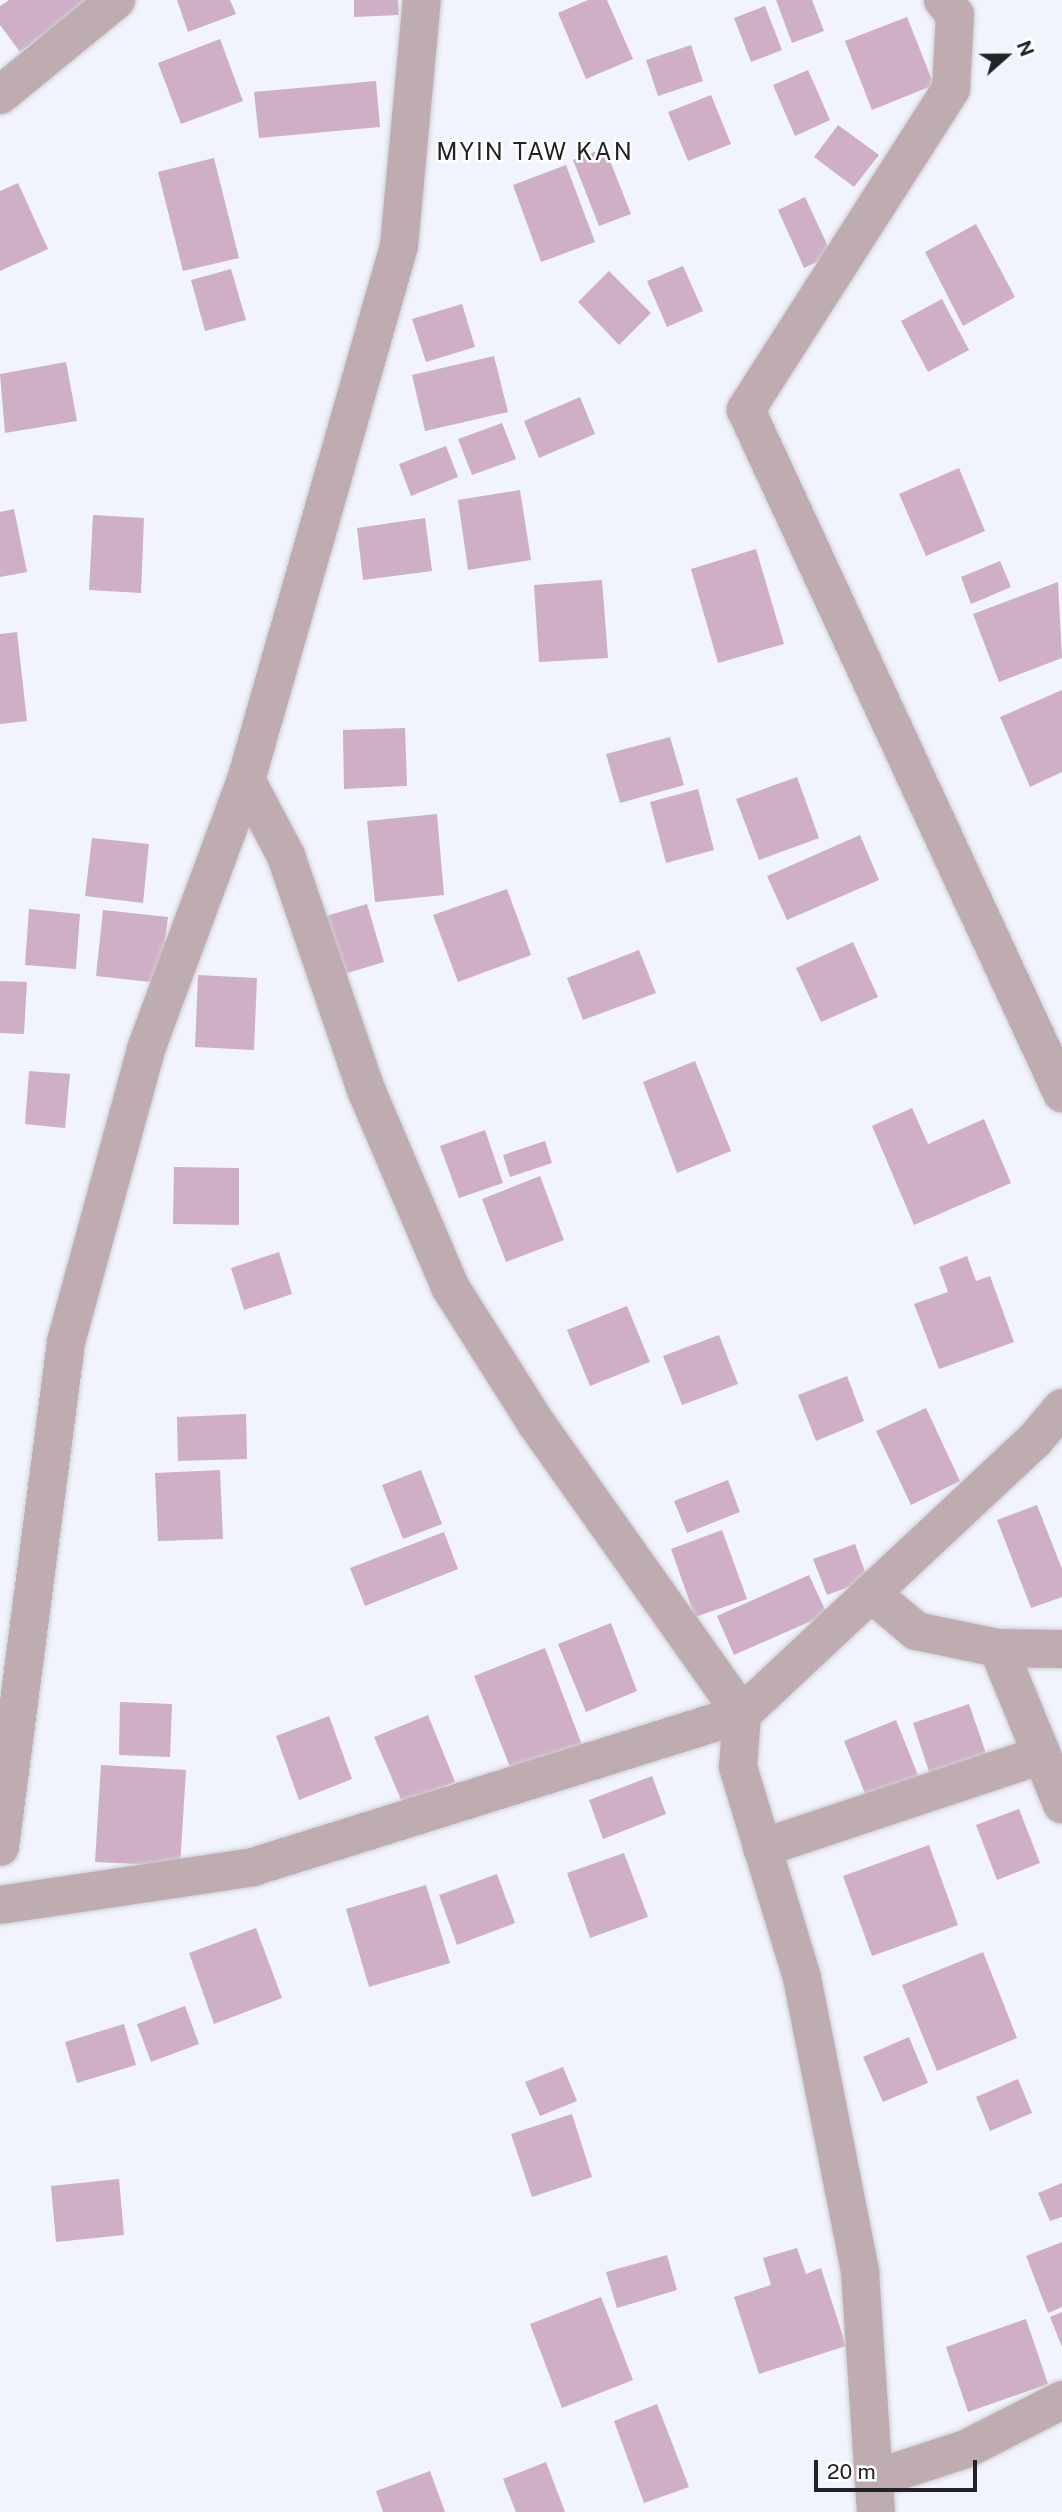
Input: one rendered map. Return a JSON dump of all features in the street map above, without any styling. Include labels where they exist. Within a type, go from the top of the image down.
[{"type":"street","points":[[0,95],[116,0]]},
{"type":"street","points":[[0,1847],[66,1342],[146,1049],[246,780],[399,246],[422,0]]},
{"type":"street","points":[[943,0],[955,15],[951,89],[746,410],[1062,1093]]},
{"type":"street","points":[[246,780],[286,856],[367,1092],[450,1287],[536,1423],[742,1714],[738,1767],[802,1978],[860,2272],[875,2496],[1062,2400]]},
{"type":"street","points":[[0,1905],[253,1867],[742,1714],[1034,1441],[1062,1408]]},
{"type":"street","points":[[871,1593],[916,1631],[998,1648],[1062,1649]]},
{"type":"street","points":[[998,1648],[1062,1804]]},
{"type":"street","points":[[762,1848],[1042,1755]]},
{"type":"building","points":[[9,0],[90,0],[20,52],[0,25],[0,6]]},
{"type":"building","points":[[177,0],[230,0],[236,14],[188,32]]},
{"type":"building","points":[[354,0],[398,0],[399,15],[354,17]]},
{"type":"building","points":[[588,0],[607,0],[633,59],[586,79],[558,13]]},
{"type":"building","points":[[776,0],[812,0],[824,31],[792,43]]},
{"type":"building","points":[[765,6],[782,50],[751,62],[734,18]]},
{"type":"building","points":[[907,17],[934,85],[872,110],[845,41]]},
{"type":"building","points":[[220,39],[243,101],[181,124],[158,63]]},
{"type":"building","points":[[691,45],[703,81],[658,96],[646,60]]},
{"type":"building","points":[[808,70],[830,120],[795,136],[773,85]]},
{"type":"building","points":[[376,81],[380,127],[259,138],[254,92]]},
{"type":"building","points":[[711,95],[731,144],[688,161],[668,112]]},
{"type":"building","points":[[838,125],[879,155],[854,187],[814,157]]},
{"type":"building","points":[[605,148],[631,214],[599,226],[573,160]]},
{"type":"building","points":[[214,158],[239,258],[183,271],[158,172]]},
{"type":"building","points":[[566,165],[595,242],[541,262],[513,185]]},
{"type":"building","points":[[18,183],[48,249],[0,271],[0,191]]},
{"type":"building","points":[[805,197],[832,255],[804,268],[778,210]]},
{"type":"building","points":[[976,224],[1015,297],[963,326],[925,252]]},
{"type":"building","points":[[683,266],[703,311],[667,327],[647,281]]},
{"type":"building","points":[[231,269],[246,320],[205,331],[191,280]]},
{"type":"building","points":[[609,271],[651,313],[619,345],[578,302]]},
{"type":"building","points":[[942,299],[969,350],[928,372],[901,321]]},
{"type":"building","points":[[462,304],[475,347],[426,362],[412,319]]},
{"type":"building","points":[[494,356],[508,412],[425,431],[412,375]]},
{"type":"building","points":[[66,362],[77,421],[5,433],[0,374]]},
{"type":"building","points":[[580,397],[595,434],[539,458],[524,421]]},
{"type":"building","points":[[502,423],[516,459],[472,475],[458,439]]},
{"type":"building","points":[[446,446],[458,477],[411,496],[399,464]]},
{"type":"building","points":[[959,468],[985,531],[926,556],[899,494]]},
{"type":"building","points":[[520,490],[531,560],[468,570],[458,500]]},
{"type":"building","points":[[14,509],[27,572],[0,577],[0,512]]},
{"type":"building","points":[[93,515],[144,518],[141,593],[89,590]]},
{"type":"building","points":[[425,518],[432,571],[363,580],[357,528]]},
{"type":"building","points":[[756,549],[784,644],[718,663],[691,569]]},
{"type":"building","points":[[1000,561],[1011,587],[971,604],[961,577]]},
{"type":"building","points":[[602,580],[608,658],[539,662],[534,585]]},
{"type":"building","points":[[1058,582],[1062,658],[999,682],[973,614]]},
{"type":"building","points":[[17,632],[27,721],[0,724],[0,634]]},
{"type":"building","points":[[1062,690],[1062,772],[1030,787],[1000,717]]},
{"type":"building","points":[[405,728],[407,786],[344,789],[343,730]]},
{"type":"building","points":[[670,737],[684,785],[620,803],[606,754]]},
{"type":"building","points":[[797,777],[819,838],[759,860],[736,799]]},
{"type":"building","points":[[698,789],[714,850],[666,863],[650,802]]},
{"type":"building","points":[[437,814],[444,895],[375,902],[367,821]]},
{"type":"building","points":[[860,835],[879,880],[787,920],[767,876]]},
{"type":"building","points":[[92,838],[149,844],[143,903],[85,896]]},
{"type":"building","points":[[507,889],[531,955],[458,982],[433,915]]},
{"type":"building","points":[[367,904],[384,962],[344,974],[326,916]]},
{"type":"building","points":[[29,909],[80,914],[76,969],[25,965]]},
{"type":"building","points":[[103,910],[168,917],[160,983],[96,976]]},
{"type":"building","points":[[853,942],[878,997],[821,1022],[796,968]]},
{"type":"building","points":[[639,950],[656,993],[583,1020],[567,978]]},
{"type":"building","points":[[198,975],[257,978],[254,1050],[195,1047]]},
{"type":"building","points":[[0,981],[27,982],[24,1034],[0,1033]]},
{"type":"building","points":[[695,1061],[731,1151],[677,1173],[643,1082]]},
{"type":"building","points":[[29,1071],[70,1074],[65,1128],[25,1124]]},
{"type":"building","points":[[912,1108],[928,1144],[984,1119],[1011,1183],[914,1225],[872,1126]]},
{"type":"building","points":[[485,1130],[503,1183],[459,1198],[440,1146]]},
{"type":"building","points":[[545,1141],[552,1163],[510,1177],[503,1155]]},
{"type":"building","points":[[174,1167],[239,1168],[239,1225],[173,1224]]},
{"type":"building","points":[[540,1176],[564,1240],[506,1262],[482,1199]]},
{"type":"building","points":[[279,1252],[292,1294],[244,1310],[231,1268]]},
{"type":"building","points":[[967,1256],[976,1281],[990,1276],[1014,1342],[939,1369],[914,1304],[948,1292],[939,1267]]},
{"type":"building","points":[[627,1306],[650,1362],[590,1386],[567,1330]]},
{"type":"building","points":[[719,1335],[738,1384],[682,1405],[663,1356]]},
{"type":"building","points":[[847,1376],[864,1421],[816,1441],[798,1395]]},
{"type":"building","points":[[926,1408],[960,1481],[911,1505],[876,1431]]},
{"type":"building","points":[[246,1414],[247,1459],[178,1461],[177,1417]]},
{"type":"building","points":[[220,1470],[223,1539],[158,1541],[155,1473]]},
{"type":"building","points":[[421,1470],[442,1524],[403,1539],[382,1485]]},
{"type":"building","points":[[728,1480],[740,1512],[687,1533],[674,1501]]},
{"type":"building","points":[[1037,1505],[1062,1569],[1062,1597],[1031,1608],[997,1520]]},
{"type":"building","points":[[722,1530],[747,1599],[695,1617],[671,1549]]},
{"type":"building","points":[[444,1532],[458,1569],[365,1606],[350,1568]]},
{"type":"building","points":[[855,1544],[868,1580],[827,1595],[813,1559]]},
{"type":"building","points":[[809,1575],[827,1614],[734,1655],[717,1616]]},
{"type":"building","points":[[611,1623],[637,1691],[586,1712],[558,1644]]},
{"type":"building","points":[[545,1648],[582,1745],[512,1772],[474,1676]]},
{"type":"building","points":[[120,1702],[172,1704],[170,1757],[119,1755]]},
{"type":"building","points":[[969,1704],[989,1762],[932,1781],[913,1723]]},
{"type":"building","points":[[428,1715],[455,1782],[403,1804],[374,1737]]},
{"type":"building","points":[[329,1716],[352,1779],[299,1800],[276,1736]]},
{"type":"building","points":[[896,1720],[920,1780],[868,1801],[844,1741]]},
{"type":"building","points":[[101,1765],[186,1770],[180,1866],[95,1862]]},
{"type":"building","points":[[652,1776],[666,1814],[603,1839],[589,1800]]},
{"type":"building","points":[[1019,1809],[1040,1863],[997,1880],[976,1825]]},
{"type":"building","points":[[929,1845],[958,1925],[872,1956],[843,1876]]},
{"type":"building","points":[[624,1853],[648,1917],[590,1938],[567,1873]]},
{"type":"building","points":[[497,1874],[515,1923],[457,1945],[439,1895]]},
{"type":"building","points":[[426,1885],[450,1963],[369,1987],[346,1909]]},
{"type":"building","points":[[256,1928],[282,1998],[214,2024],[189,1953]]},
{"type":"building","points":[[983,1952],[1017,2038],[937,2071],[902,1985]]},
{"type":"building","points":[[185,2006],[199,2044],[151,2062],[137,2024]]},
{"type":"building","points":[[124,2024],[136,2065],[77,2083],[65,2042]]},
{"type":"building","points":[[909,2037],[928,2083],[883,2102],[863,2057]]},
{"type":"building","points":[[563,2067],[577,2101],[540,2116],[525,2082]]},
{"type":"building","points":[[1018,2079],[1032,2113],[990,2131],[976,2097]]},
{"type":"building","points":[[572,2114],[592,2177],[532,2197],[511,2134]]},
{"type":"building","points":[[119,2179],[124,2235],[56,2242],[51,2186]]},
{"type":"building","points":[[1062,2183],[1062,2217],[1050,2221],[1038,2193]]},
{"type":"building","points":[[1062,2242],[1062,2307],[1048,2313],[1026,2256]]},
{"type":"building","points":[[797,2248],[806,2274],[821,2268],[846,2346],[759,2374],[734,2297],[771,2285],[763,2258]]},
{"type":"building","points":[[667,2255],[677,2290],[617,2308],[606,2272]]},
{"type":"building","points":[[601,2297],[633,2380],[562,2408],[530,2324]]},
{"type":"building","points":[[1062,2312],[1062,2347],[1050,2317]]},
{"type":"building","points":[[1026,2319],[1048,2384],[968,2412],[946,2347]]},
{"type":"building","points":[[657,2404],[689,2487],[644,2503],[614,2421]]},
{"type":"building","points":[[546,2462],[565,2512],[516,2512],[503,2479]]},
{"type":"building","points":[[430,2471],[445,2512],[383,2512],[376,2491]]},
{"type":"district","name":"MYIN TAW KAN","points":[[535,152]]}]
